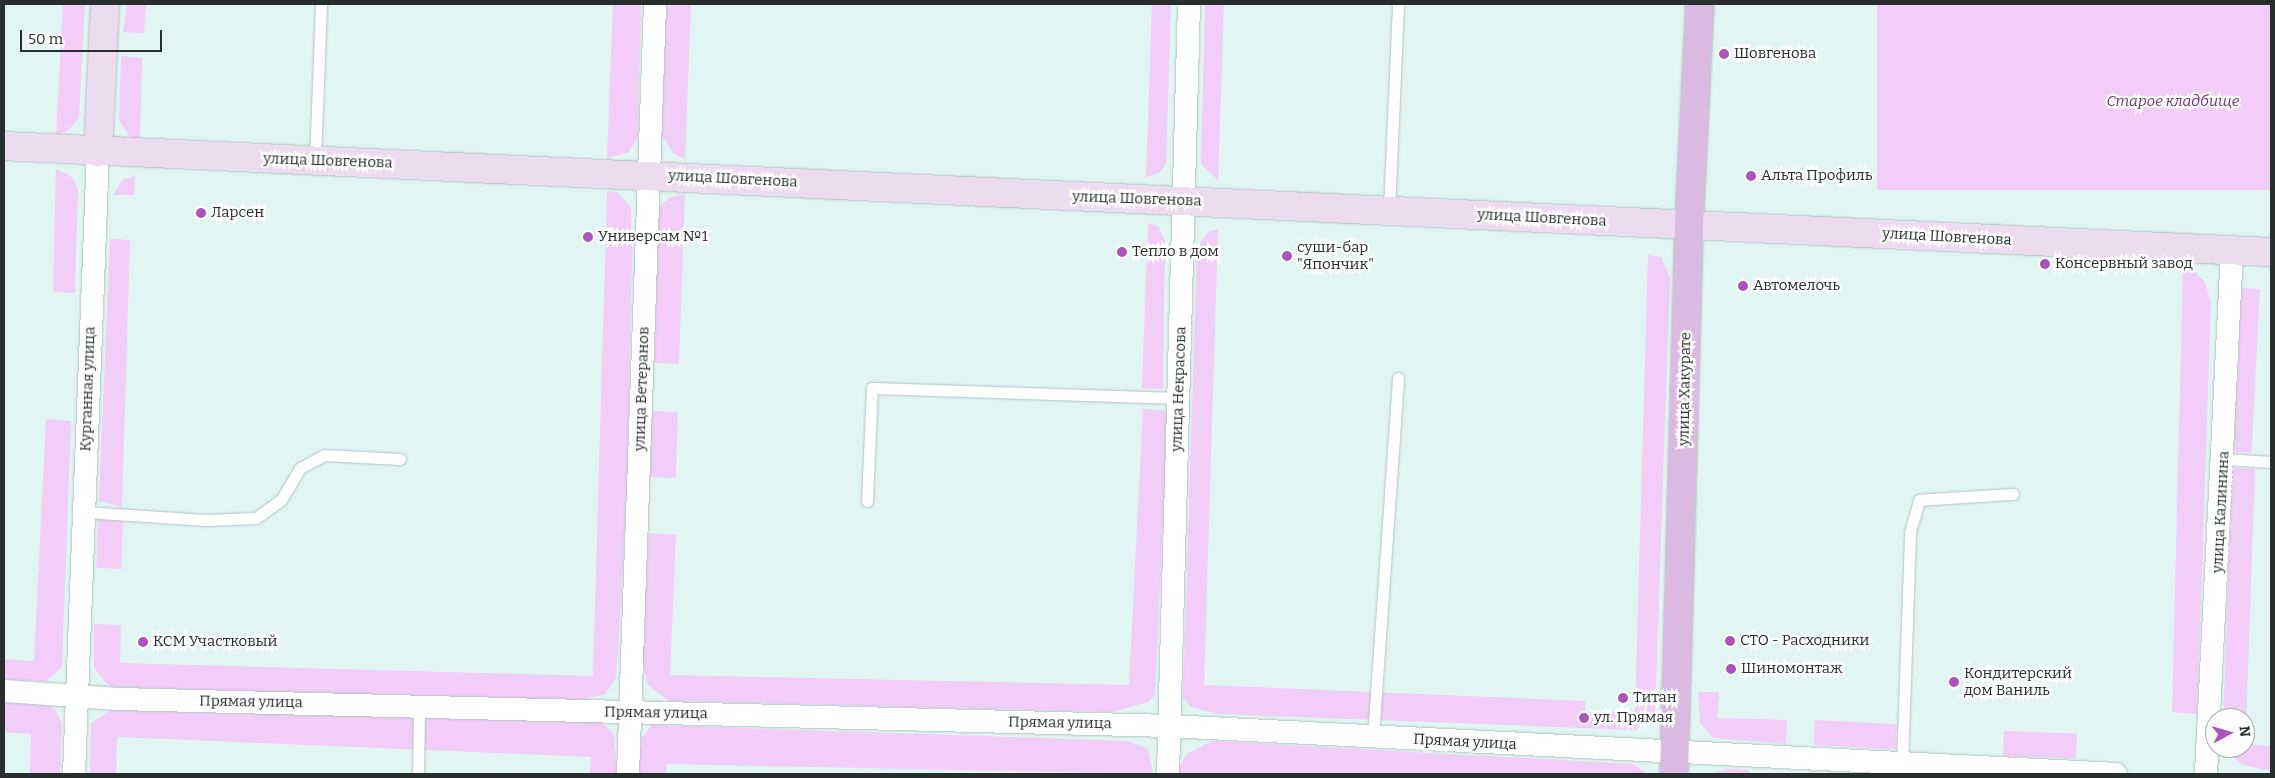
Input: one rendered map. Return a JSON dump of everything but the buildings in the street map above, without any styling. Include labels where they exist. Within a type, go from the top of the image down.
[{"type":"main road","name":"Курганная улица","points":[[98,152],[105,4]]},
{"type":"main road","name":"улица Хакурате","points":[[1675,764],[1689,225],[1700,4]]},
{"type":"main road","name":"улица Шовгенова","points":[[4,146],[98,152],[650,175],[2271,252]]},
{"type":"street","name":"улица Ветеранов","points":[[628,774],[655,4]]},
{"type":"street","name":"улица Некрасова","points":[[1168,774],[1189,4]]},
{"type":"street","name":"Курганная улица","points":[[74,774],[98,152]]},
{"type":"street","name":"улица Калинина","points":[[2206,774],[2225,459],[2232,250]]},
{"type":"street","name":"Прямая улица","points":[[4,691],[76,697],[1169,726],[1373,737],[1675,764],[1902,766],[2116,774]]},
{"type":"lane","points":[[315,161],[321,4]]},
{"type":"lane","points":[[1389,211],[1398,4]]},
{"type":"lane","points":[[1373,737],[1398,378]]},
{"type":"lane","points":[[867,501],[872,388],[1178,398]]},
{"type":"lane","points":[[84,512],[206,520],[256,518],[281,500],[300,468],[324,455],[400,459]]},
{"type":"lane","points":[[2225,459],[2271,462]]},
{"type":"lane","points":[[1902,766],[1910,532],[1919,500],[2013,494]]},
{"type":"lane","points":[[418,774],[419,707]]},
{"type":"green space","points":[[63,4],[85,4],[79,117],[70,129],[56,136]]},
{"type":"green space","points":[[127,4],[146,4],[144,33],[123,32]]},
{"type":"green space","points":[[613,4],[641,4],[638,136],[629,152],[607,158]]},
{"type":"green space","points":[[661,4],[691,4],[685,159],[673,153],[662,136]]},
{"type":"green space","points":[[1152,4],[1171,4],[1166,164],[1159,173],[1146,177]]},
{"type":"green space","points":[[1205,4],[1224,4],[1218,180],[1201,164]]},
{"type":"green space","name":"Старое кладбище","points":[[1877,4],[2271,4],[2271,190],[1877,190]]},
{"type":"green space","points":[[121,56],[142,58],[140,139],[130,137],[119,120]]},
{"type":"green space","points":[[56,169],[71,176],[78,188],[75,293],[53,292]]},
{"type":"green space","points":[[135,176],[134,195],[113,195],[122,180]]},
{"type":"green space","points":[[607,191],[617,192],[631,207],[632,258],[627,502],[616,678],[605,694],[580,700],[358,696],[112,687],[105,682],[94,667],[94,624],[121,625],[120,663],[593,676]]},
{"type":"green space","points":[[685,194],[679,364],[654,363],[658,208],[669,198]]},
{"type":"green space","points":[[1148,223],[1159,227],[1165,241],[1163,389],[1142,388]]},
{"type":"green space","points":[[1218,229],[1204,685],[1585,701],[1585,712],[1635,712],[1648,255],[1661,257],[1670,278],[1655,714],[1648,723],[1634,730],[1219,714],[1191,707],[1183,698],[1197,248],[1208,232]]},
{"type":"green space","points":[[110,239],[130,240],[122,507],[99,501]]},
{"type":"green space","points":[[2183,267],[2193,270],[2205,282],[2211,303],[2197,714],[2172,712]]},
{"type":"green space","points":[[2239,288],[2260,289],[2251,453],[2230,452]]},
{"type":"green space","points":[[1143,409],[1168,411],[1155,695],[1148,702],[1113,712],[669,701],[648,685],[642,660],[648,533],[676,535],[670,675],[1129,685]]},
{"type":"green space","points":[[650,411],[678,412],[676,478],[648,477]]},
{"type":"green space","points":[[46,419],[71,421],[62,667],[46,681],[4,680],[4,659],[34,661]]},
{"type":"green space","points":[[2232,468],[2255,469],[2247,708],[2224,708]]},
{"type":"green space","points":[[98,518],[123,519],[121,569],[96,568]]},
{"type":"green space","points":[[1698,692],[1719,692],[1717,718],[1787,720],[1786,744],[1713,738],[1700,723]]},
{"type":"green space","points":[[4,700],[43,703],[55,709],[62,724],[60,774],[30,774],[31,734],[4,732]]},
{"type":"green space","points":[[112,709],[601,722],[614,734],[617,774],[590,774],[591,757],[117,737],[116,774],[90,774],[91,723]]},
{"type":"green space","points":[[1815,720],[1897,724],[1896,749],[1814,745]]},
{"type":"green space","points":[[652,725],[1128,741],[1148,749],[1153,774],[667,764],[666,774],[637,774],[642,737]]},
{"type":"green space","points":[[2004,731],[2077,734],[2076,759],[2003,756]]},
{"type":"green space","points":[[1212,741],[1633,764],[1647,774],[1176,774],[1187,754]]},
{"type":"green space","points":[[2255,745],[2271,746],[2271,771],[2243,765],[2235,758],[2255,758]]},
{"type":"green space","points":[[1728,769],[1749,770],[1749,774],[1710,774]]},
{"type":"place","name":"Шовгенова","points":[[1724,54]]},
{"type":"place","name":"Альта Профиль","points":[[1751,176]]},
{"type":"place","name":"Ларсен","points":[[201,213]]},
{"type":"place","name":"Универсам №1","points":[[588,237]]},
{"type":"place","name":"Тепло в дом","points":[[1122,252]]},
{"type":"place","name":"суши-бар \"Япончик\"","points":[[1287,256]]},
{"type":"place","name":"Консервный завод","points":[[2045,264]]},
{"type":"place","name":"Автомелочь","points":[[1743,286]]},
{"type":"place","name":"СТО - Расходники","points":[[1730,641]]},
{"type":"place","name":"КСМ Участковый","points":[[143,642]]},
{"type":"place","name":"Шиномонтаж","points":[[1731,669]]},
{"type":"place","name":"Кондитерский дом Ваниль","points":[[1954,682]]},
{"type":"place","name":"Титан","points":[[1623,698]]},
{"type":"place","name":"ул. Прямая","points":[[1584,718]]}]
